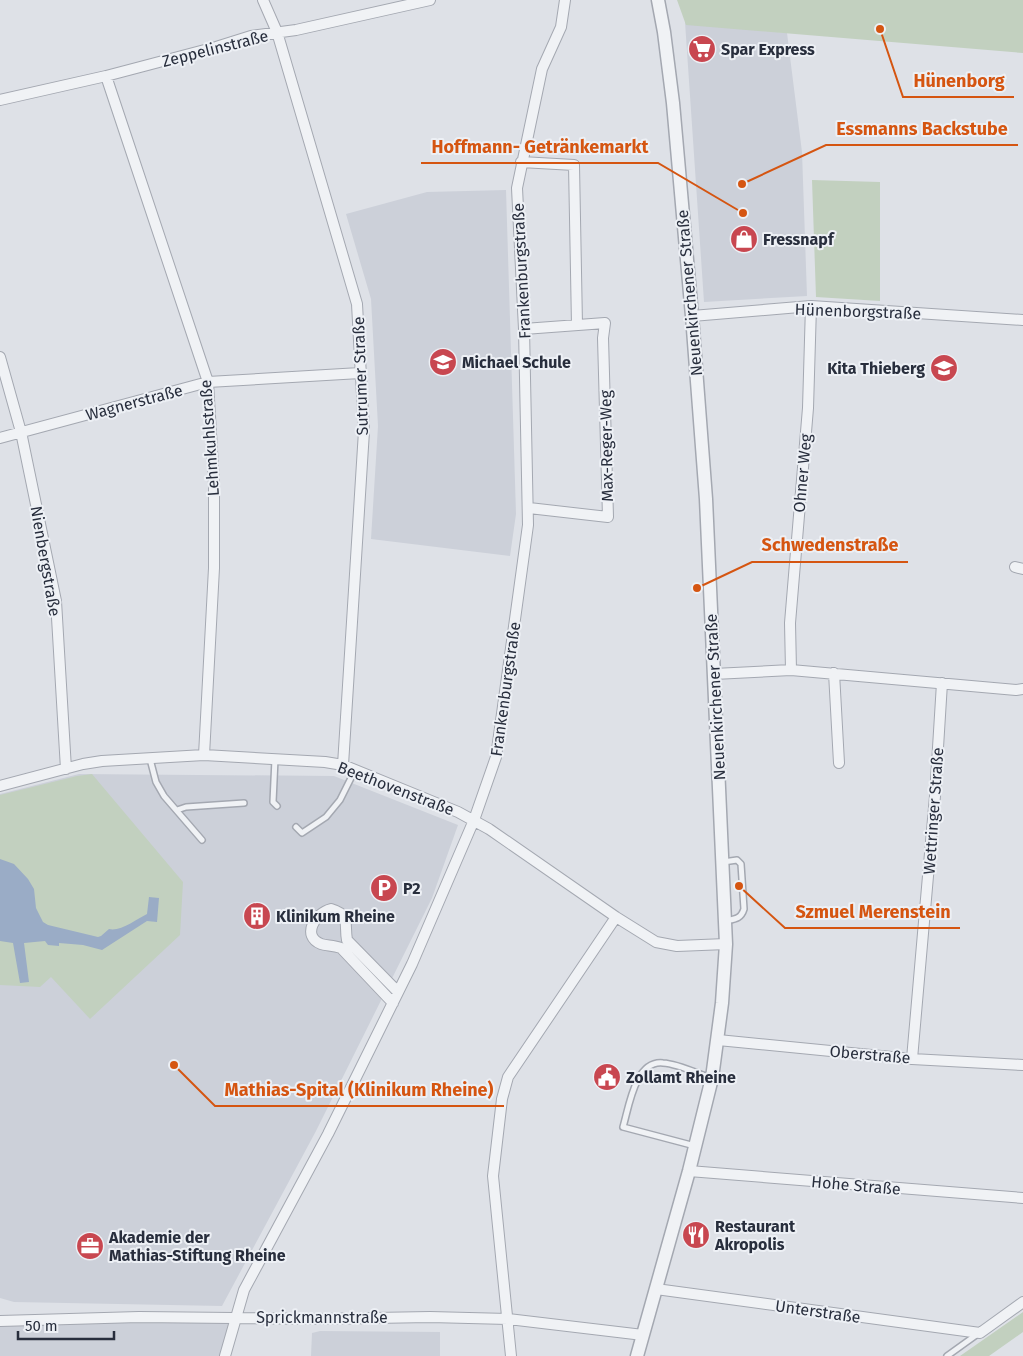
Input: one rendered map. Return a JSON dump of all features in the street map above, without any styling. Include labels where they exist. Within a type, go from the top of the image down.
[{"type":"street","name":"Sutrumer Straße","points":[[262,0],[277,32],[357,304],[364,431],[343,766]]},
{"type":"street","name":"Zeppelinstraße","points":[[0,100],[216,48],[251,36],[296,30],[430,0]]},
{"type":"street","name":"Frankenburgstraße","points":[[225,1356],[244,1290],[328,1134],[393,1003],[474,820],[496,757],[528,525],[524,329],[517,188],[542,70],[561,27],[565,13],[565,0]]},
{"type":"street","name":"Neuenkirchener Straße","points":[[637,1356],[712,1078],[718,1040],[726,944],[706,499],[673,103],[658,0]]},
{"type":"street","name":"Lehmkuhlstraße","points":[[106,76],[208,382],[214,484],[214,568],[204,755]]},
{"type":"street","points":[[522,162],[574,165],[577,325]]},
{"type":"street","name":"Hünenborgstraße","points":[[692,316],[811,306],[1023,320]]},
{"type":"street","name":"Ohner Weg","points":[[791,670],[790,623],[808,408],[811,306]]},
{"type":"street","name":"Max-Reger-Weg","points":[[524,329],[604,323],[608,518],[528,508]]},
{"type":"street","name":"Nienbergstraße","points":[[0,357],[21,432],[56,601],[66,769]]},
{"type":"street","name":"Wagnerstraße","points":[[0,438],[208,382],[360,373]]},
{"type":"street","points":[[714,674],[791,670],[1016,690],[1023,689]]},
{"type":"street","points":[[834,673],[839,763]]},
{"type":"street","name":"Wettringer Straße","points":[[912,1058],[934,806],[942,683]]},
{"type":"street","name":"Beethovenstraße","points":[[0,786],[102,761],[204,755],[325,762],[355,770],[474,820],[616,917],[656,942],[677,946],[726,944]]},
{"type":"street","points":[[393,1003],[341,948],[332,944],[321,944],[316,940],[312,934],[312,927],[313,921],[320,913],[330,909],[342,914],[346,920],[347,940],[398,992]]},
{"type":"street","points":[[511,1356],[494,1176],[502,1099],[508,1078],[616,917]]},
{"type":"street","name":"Oberstraße","points":[[718,1040],[912,1058],[1023,1065]]},
{"type":"street","name":"Hohe Straße","points":[[688,1171],[1023,1198]]},
{"type":"street","name":"Unterstraße","points":[[656,1289],[980,1333]]},
{"type":"street","points":[[980,1333],[1023,1302]]},
{"type":"street","name":"Sprickmannstraße","points":[[0,1321],[139,1317],[317,1319],[430,1317],[508,1319],[643,1335]]},
{"type":"lane","points":[[150,758],[156,782],[164,796],[202,840]]},
{"type":"lane","points":[[275,759],[274,802],[277,806]]},
{"type":"lane","points":[[296,827],[302,833],[326,817],[340,800],[355,770]]},
{"type":"lane","points":[[177,810],[186,807],[244,803]]},
{"type":"lane","points":[[723,862],[737,860],[741,864],[744,909],[742,916],[726,921]]},
{"type":"lane","points":[[695,1146],[623,1127],[636,1081],[650,1065],[665,1063],[712,1078]]},
{"type":"lane","points":[[947,1356],[980,1333]]},
{"type":"shaded area","points":[[685,22],[787,33],[802,152],[807,296],[704,302]]},
{"type":"shaded area","name":"Michael Schule","points":[[506,190],[516,514],[510,556],[371,539],[378,426],[371,299],[346,214],[427,192]]},
{"type":"shaded area","points":[[79,774],[334,776],[458,825],[432,898],[316,1131],[222,1306],[14,1302],[0,1298],[0,794]]},
{"type":"shaded area","points":[[237,1317],[225,1356],[0,1356],[0,1321]]},
{"type":"shaded area","points":[[320,1331],[440,1332],[440,1356],[311,1356],[312,1333]]},
{"type":"green space","points":[[677,0],[1023,0],[1023,53],[686,25]]},
{"type":"green space","points":[[812,180],[880,182],[880,301],[816,297]]},
{"type":"green space","points":[[92,774],[183,882],[180,935],[90,1019],[51,977],[40,987],[0,985],[0,795]]},
{"type":"green space","points":[[1023,1312],[1023,1332],[989,1356],[960,1356]]},
{"type":"water","points":[[0,859],[14,864],[28,879],[34,889],[36,908],[43,922],[48,925],[98,937],[109,929],[118,929],[147,914],[149,897],[159,898],[157,922],[147,921],[102,950],[83,945],[59,943],[59,946],[48,945],[45,941],[24,943],[29,982],[20,983],[13,943],[0,941]]},
{"type":"place","name":"Hünenborg","points":[[880,29]]},
{"type":"place","name":"Spar Express","points":[[702,49]]},
{"type":"place","name":"Essmanns Backstube","points":[[742,184]]},
{"type":"place","name":"Hoffmann- Getränkemarkt","points":[[743,213]]},
{"type":"place","name":"Fressnapf","points":[[744,239]]},
{"type":"place","name":"Michael Schule","points":[[443,362]]},
{"type":"place","name":"Kita Thieberg","points":[[944,368]]},
{"type":"place","name":"Schwedenstraße","points":[[697,588]]},
{"type":"place","name":"Szmuel Merenstein","points":[[739,886]]},
{"type":"place","name":"P2","points":[[384,888]]},
{"type":"place","name":"Klinikum Rheine","points":[[257,916]]},
{"type":"place","name":"Mathias-Spital (Klinikum Rheine)","points":[[174,1065]]},
{"type":"place","name":"Zollamt Rheine","points":[[607,1077]]},
{"type":"place","name":"Restaurant Akropolis","points":[[696,1235]]},
{"type":"place","name":"Akademie der Mathias-Stiftung Rheine","points":[[90,1246]]}]
